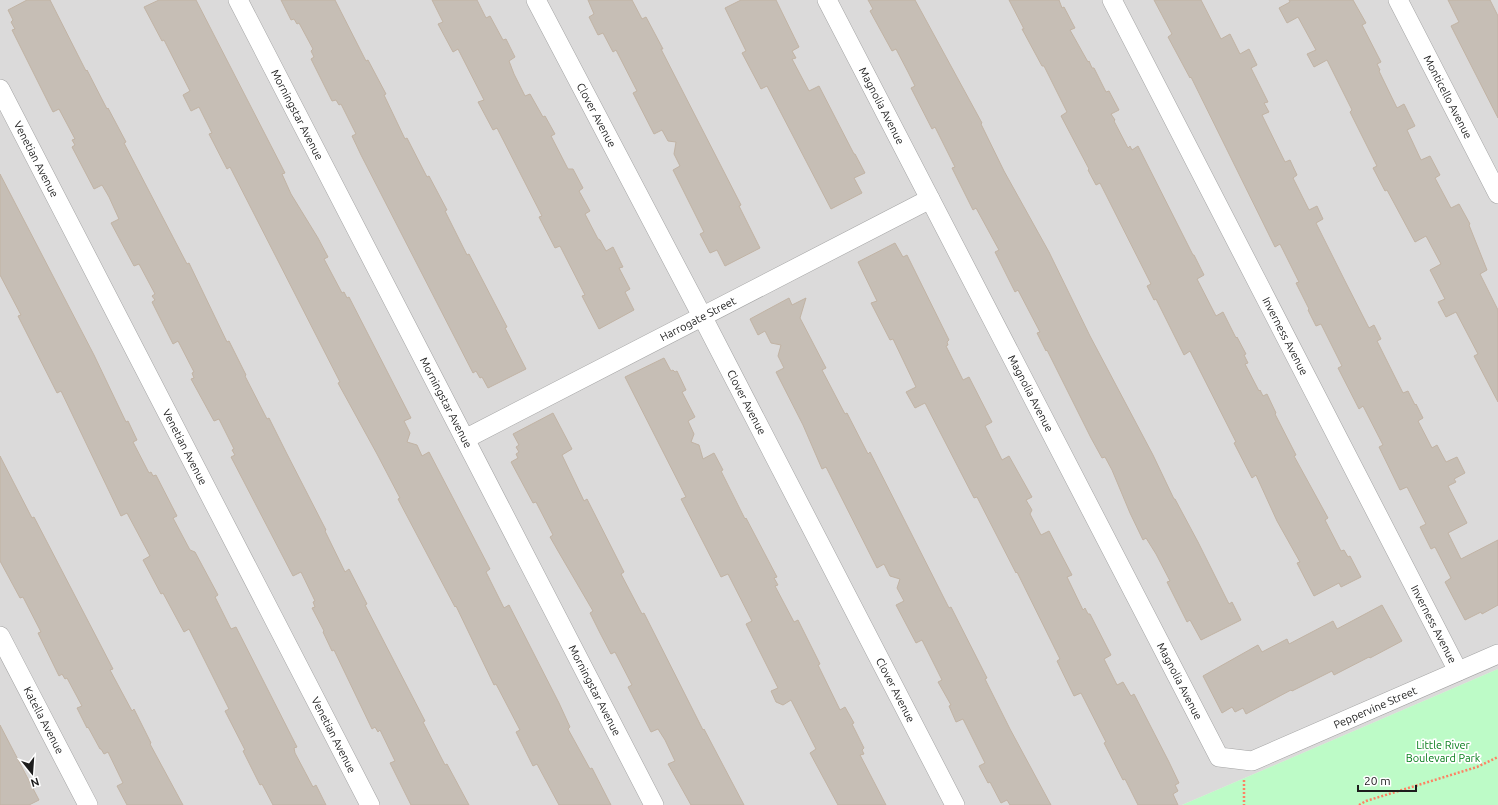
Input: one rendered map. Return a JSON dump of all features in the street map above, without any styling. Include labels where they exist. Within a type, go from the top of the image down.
[{"type":"street","name":"Morningstar Avenue","points":[[238,0],[654,805]]},
{"type":"street","name":"Clover Avenue","points":[[536,0],[702,316],[955,805]]},
{"type":"street","name":"Magnolia Avenue","points":[[827,0],[1219,757],[1252,761]]},
{"type":"street","name":"Inverness Avenue","points":[[1112,0],[1458,671]]},
{"type":"street","name":"Monticello Avenue","points":[[1398,0],[1498,194]]},
{"type":"street","name":"Venetian Avenue","points":[[0,89],[370,805]]},
{"type":"street","name":"Harrogate Street","points":[[465,439],[930,199]]},
{"type":"street","name":"Katella Avenue","points":[[0,636],[88,805]]},
{"type":"street","name":"Peppervine Street","points":[[1252,761],[1498,654]]},
{"type":"path","points":[[1359,805],[1366,801],[1477,767],[1498,758]]},
{"type":"path","points":[[1243,782],[1244,805]]},
{"type":"shaded area","points":[[0,0],[1498,0],[1498,669],[1182,805],[0,805]]},
{"type":"green space","name":"Little River Boulevard Park","points":[[1498,669],[1498,805],[1182,805]]},
{"type":"building","points":[[27,0],[50,0],[86,71],[87,70],[126,142],[124,143],[187,264],[189,263],[227,342],[229,341],[267,419],[269,418],[326,530],[325,531],[345,572],[349,569],[367,604],[365,605],[425,721],[423,722],[445,765],[447,764],[469,805],[411,805],[390,763],[395,761],[380,730],[378,732],[375,727],[372,729],[334,650],[332,651],[323,632],[324,631],[312,608],[315,607],[313,602],[315,601],[301,572],[293,576],[231,457],[235,455],[232,450],[234,449],[219,419],[214,421],[191,379],[194,378],[192,373],[194,372],[178,341],[173,344],[152,302],[155,300],[152,296],[155,294],[139,264],[134,266],[111,223],[119,219],[109,197],[102,185],[94,189],[72,147],[75,145],[72,140],[75,139],[59,109],[53,112],[12,30],[15,29],[11,22],[13,20],[8,10]]},
{"type":"building","points":[[159,0],[196,0],[285,173],[282,174],[291,194],[328,257],[324,259],[342,293],[344,292],[347,298],[349,297],[411,418],[404,421],[410,433],[407,442],[417,445],[422,456],[429,452],[490,569],[486,572],[504,608],[509,605],[559,703],[570,727],[568,729],[590,769],[592,768],[611,805],[559,805],[537,764],[533,766],[516,732],[520,730],[496,684],[494,685],[456,606],[455,607],[398,499],[400,498],[338,383],[340,382],[230,167],[227,169],[209,134],[212,133],[199,107],[191,111],[183,95],[190,91],[164,40],[162,41],[144,7]]},
{"type":"building","points":[[281,0],[335,0],[366,61],[368,60],[386,94],[384,95],[405,139],[407,138],[427,177],[429,176],[447,210],[445,211],[467,255],[469,254],[507,327],[505,328],[526,369],[488,388],[482,377],[480,378],[476,371],[473,373],[361,155],[352,136],[356,134],[341,104],[339,105],[336,100],[332,101],[311,59],[314,57],[311,51],[313,49],[299,23],[297,24],[294,19],[291,20]]},
{"type":"building","points":[[432,0],[477,0],[486,18],[490,16],[503,40],[506,39],[515,57],[509,61],[525,96],[530,94],[543,117],[545,116],[555,134],[551,136],[568,169],[573,169],[583,188],[579,191],[590,211],[585,214],[606,251],[613,247],[623,267],[619,268],[630,289],[625,292],[634,310],[599,329],[582,296],[585,295],[560,246],[555,248],[539,217],[542,216],[497,128],[493,130],[478,102],[484,100],[458,49],[453,52],[438,24],[443,22]]},
{"type":"building","points":[[588,0],[632,0],[642,19],[646,17],[741,205],[739,206],[760,248],[725,266],[717,250],[710,253],[700,234],[704,232],[673,170],[680,166],[674,154],[676,142],[668,141],[662,130],[654,134],[633,93],[637,91],[616,50],[613,52],[603,33],[598,35],[589,17],[594,14]]},
{"type":"building","points":[[741,0],[776,0],[799,47],[792,51],[796,58],[792,59],[809,91],[819,86],[865,173],[854,178],[862,193],[831,209],[767,86],[761,89],[742,53],[746,51],[725,8]]},
{"type":"building","points":[[868,0],[915,0],[982,123],[981,124],[1004,171],[1049,252],[1090,336],[1229,604],[1232,602],[1241,620],[1201,640],[1190,620],[1187,622],[1167,582],[1170,581],[1146,538],[1143,540],[1112,470],[1105,457],[1102,458],[1091,438],[1037,333],[1040,332],[1018,290],[1015,292],[995,252],[999,250],[976,208],[973,210],[952,168],[955,167],[935,127],[932,129],[911,88],[915,86],[908,72],[896,49],[892,51],[870,11],[873,9]]},
{"type":"building","points":[[1009,0],[1059,0],[1062,8],[1064,7],[1075,28],[1070,30],[1088,62],[1089,61],[1092,68],[1094,68],[1106,92],[1109,91],[1119,110],[1111,114],[1128,148],[1130,146],[1132,150],[1138,146],[1204,275],[1197,279],[1216,316],[1223,312],[1236,338],[1237,337],[1246,354],[1244,355],[1248,363],[1245,364],[1259,391],[1260,390],[1263,396],[1267,394],[1276,413],[1275,414],[1296,455],[1294,456],[1328,518],[1325,520],[1341,551],[1344,550],[1348,557],[1350,556],[1361,577],[1341,587],[1339,583],[1314,596],[1297,563],[1300,562],[1277,521],[1256,475],[1252,478],[1234,443],[1236,442],[1190,351],[1184,355],[1156,299],[1154,300],[1147,286],[1151,284],[1100,183],[1096,185],[1061,116],[1067,112],[1044,66],[1042,66],[1022,29],[1024,29]]},
{"type":"building","points":[[1154,0],[1201,0],[1221,39],[1230,34],[1240,54],[1249,49],[1257,65],[1251,68],[1268,102],[1264,103],[1269,112],[1262,115],[1285,162],[1290,160],[1297,175],[1293,178],[1309,210],[1317,206],[1323,219],[1316,223],[1345,281],[1369,328],[1374,325],[1381,339],[1377,341],[1403,393],[1408,391],[1415,405],[1416,404],[1423,418],[1418,421],[1432,448],[1437,445],[1446,462],[1457,457],[1465,473],[1454,479],[1456,482],[1448,486],[1467,523],[1448,533],[1461,559],[1498,540],[1498,605],[1482,614],[1481,612],[1465,620],[1445,582],[1451,578],[1435,547],[1431,549],[1420,527],[1426,524],[1407,487],[1400,490],[1379,447],[1383,445],[1363,406],[1359,409],[1338,368],[1342,366],[1321,324],[1316,326],[1296,283],[1299,282],[1280,244],[1275,247],[1191,77],[1190,78],[1168,37],[1172,34]]},
{"type":"building","points":[[1289,0],[1353,0],[1366,23],[1362,25],[1381,62],[1377,64],[1380,70],[1379,71],[1397,108],[1404,104],[1415,126],[1407,130],[1421,160],[1430,156],[1440,175],[1435,178],[1451,208],[1459,204],[1470,224],[1469,225],[1487,270],[1480,274],[1498,310],[1498,402],[1474,356],[1478,354],[1456,312],[1446,317],[1438,302],[1445,299],[1430,270],[1441,264],[1426,236],[1415,242],[1387,190],[1385,191],[1373,168],[1377,166],[1350,112],[1352,110],[1327,60],[1314,67],[1307,54],[1316,50],[1298,17],[1287,23],[1279,8],[1290,2]]},
{"type":"building","points":[[1448,0],[1490,0],[1498,16],[1498,118],[1451,26],[1459,22]]},
{"type":"building","points":[[0,174],[94,355],[126,422],[128,421],[137,440],[133,442],[149,473],[151,472],[153,476],[156,475],[177,516],[173,518],[190,550],[195,552],[218,595],[215,597],[231,629],[236,627],[297,747],[294,748],[295,753],[313,787],[316,785],[326,805],[273,805],[262,784],[260,785],[243,751],[245,750],[225,711],[229,709],[189,629],[184,632],[143,560],[150,556],[127,513],[121,516],[61,391],[57,393],[18,316],[21,315],[0,275]]},
{"type":"building","points":[[895,243],[903,257],[907,255],[949,340],[947,342],[948,345],[946,346],[963,380],[969,377],[992,422],[985,426],[1002,460],[1009,456],[1032,497],[1026,500],[1032,510],[1030,514],[1041,535],[1049,531],[1072,575],[1067,577],[1083,610],[1085,608],[1088,614],[1090,614],[1111,655],[1104,659],[1117,685],[1123,682],[1131,696],[1134,694],[1169,762],[1179,783],[1175,785],[1178,791],[1173,794],[1178,805],[1138,805],[1104,743],[1106,742],[1081,693],[1074,696],[1057,661],[1060,659],[1017,572],[1016,573],[977,497],[974,498],[925,403],[915,408],[906,392],[916,387],[893,339],[890,340],[871,303],[877,301],[858,262]]},
{"type":"building","points":[[789,298],[792,305],[806,298],[800,318],[826,368],[822,370],[845,414],[847,413],[868,454],[870,452],[949,608],[951,607],[987,678],[985,679],[1010,729],[1051,805],[1010,805],[1007,800],[1001,803],[990,782],[988,783],[979,766],[985,763],[963,719],[956,722],[949,706],[951,705],[938,682],[942,680],[922,640],[916,643],[896,605],[904,601],[897,588],[900,579],[890,576],[884,564],[877,568],[826,467],[822,469],[803,425],[776,372],[784,368],[778,356],[781,345],[771,343],[765,331],[758,335],[750,319]]},
{"type":"building","points":[[664,358],[671,371],[677,371],[686,390],[682,392],[695,417],[688,421],[694,434],[691,442],[699,445],[703,459],[714,453],[723,470],[721,471],[745,519],[746,518],[777,577],[774,578],[778,585],[775,586],[794,622],[798,620],[820,664],[818,665],[840,710],[845,707],[854,723],[852,724],[864,748],[862,750],[864,754],[860,755],[886,805],[838,805],[810,753],[816,749],[791,700],[783,705],[776,702],[771,691],[778,688],[746,624],[752,621],[728,574],[721,577],[681,499],[686,497],[625,377]]},
{"type":"building","points":[[553,413],[572,449],[562,455],[584,501],[587,499],[624,572],[621,574],[642,614],[644,613],[703,730],[704,729],[744,805],[691,805],[668,764],[675,761],[665,740],[658,729],[651,732],[628,687],[632,685],[615,652],[611,654],[590,613],[593,611],[550,537],[553,535],[536,502],[533,503],[511,462],[518,458],[516,454],[519,452],[516,447],[519,445],[513,434]]},
{"type":"building","points":[[0,456],[32,518],[34,517],[113,669],[110,670],[132,711],[134,709],[151,743],[150,744],[183,805],[127,805],[117,786],[123,783],[108,752],[104,754],[88,727],[87,728],[77,708],[82,706],[67,678],[65,679],[62,674],[59,676],[38,633],[41,632],[23,597],[20,598],[0,561]]},
{"type":"building","points":[[1382,605],[1402,641],[1334,675],[1332,671],[1292,691],[1291,690],[1246,714],[1243,708],[1235,712],[1232,707],[1222,713],[1203,676],[1258,645],[1262,652],[1287,639],[1289,644],[1333,621],[1337,629]]},
{"type":"building","points":[[0,725],[39,800],[29,805],[0,805]]}]
